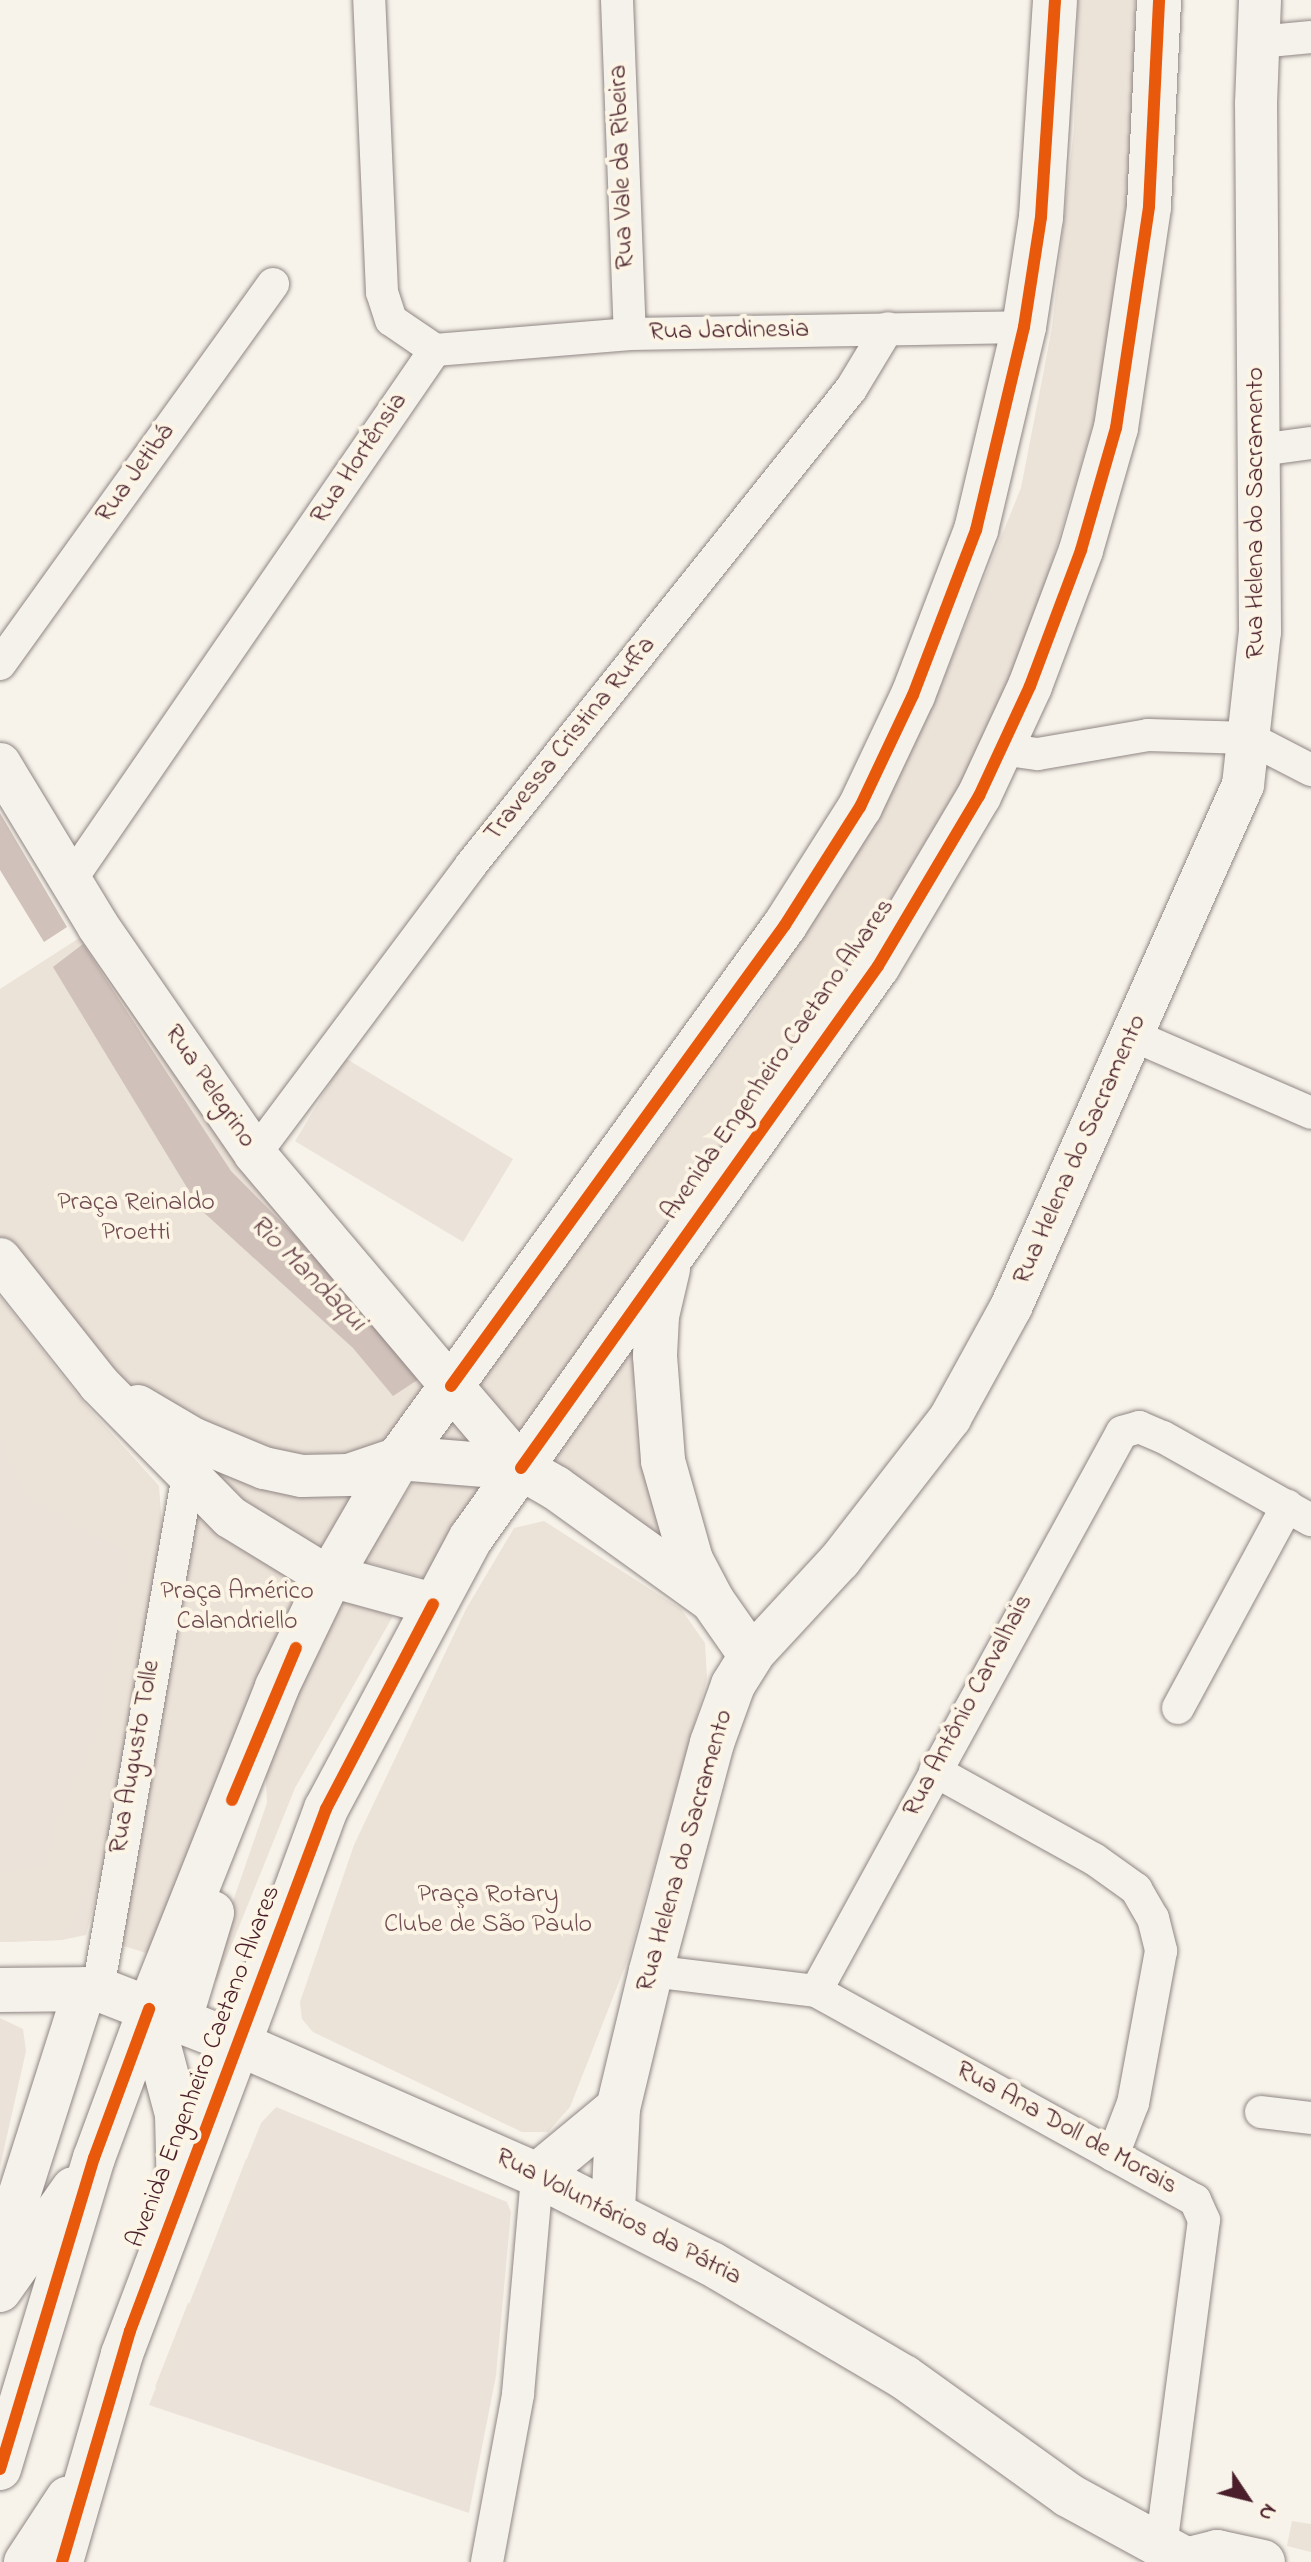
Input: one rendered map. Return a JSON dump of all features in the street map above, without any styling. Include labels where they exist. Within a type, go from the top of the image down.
[{"type":"main road","points":[[179,2195],[177,2114],[164,2014],[218,1891],[232,1800],[330,1577],[399,1458],[661,1102],[860,807],[924,669],[976,530],[1024,327],[1041,217],[1055,0]]},
{"type":"main road","name":"Avenida Engenheiro Caetano Alvares","points":[[239,2044],[326,1809],[433,1604],[521,1468],[878,966],[979,796],[1001,749],[1081,550],[1116,428],[1149,206],[1159,0]]},
{"type":"main road","points":[[672,1252],[657,1316],[658,1410],[663,1461],[682,1529],[712,1600],[751,1656]]},
{"type":"main road","points":[[451,1386],[521,1468],[623,1531],[712,1600]]},
{"type":"main road","points":[[399,1458],[460,1459],[521,1468]]},
{"type":"main road","name":"Rua Helena do Sacramento","points":[[613,2211],[618,2108],[651,1971],[712,1743],[733,1685],[751,1656]]},
{"type":"main road","name":"Rua Voluntários da Pátria","points":[[0,1990],[92,1988],[239,2044],[613,2211],[815,2321],[904,2377],[1068,2495],[1180,2556]]},
{"type":"main road","points":[[537,2175],[618,2108]]},
{"type":"main road","points":[[1180,2556],[1217,2552],[1263,2562]]},
{"type":"street","points":[[369,0],[382,292],[391,320],[435,350]]},
{"type":"street","name":"Rua Vale da Ribeira","points":[[617,0],[630,334]]},
{"type":"street","name":"Rua Helena do Sacramento","points":[[751,1656],[847,1551],[950,1418],[1011,1307],[1243,785],[1260,632],[1260,0]]},
{"type":"street","points":[[1259,42],[1311,37]]},
{"type":"street","name":"Rua Jetibá","points":[[0,664],[273,284]]},
{"type":"street","name":"Rua Jardinesia","points":[[435,350],[630,334],[1024,327]]},
{"type":"street","name":"Travessa Cristina Ruffa","points":[[255,1154],[471,865],[851,389],[888,328]]},
{"type":"street","name":"Rua Hortênsia","points":[[72,878],[435,350]]},
{"type":"street","points":[[1260,450],[1311,443]]},
{"type":"street","points":[[1001,749],[1038,754],[1148,735],[1249,738],[1311,770]]},
{"type":"street","name":"Rua Pelegrino","points":[[0,764],[72,878],[98,926],[255,1154],[451,1386]]},
{"type":"street","points":[[1132,1035],[1311,1113]]},
{"type":"street","points":[[0,1259],[99,1384],[190,1458],[259,1538],[330,1577],[433,1604]]},
{"type":"street","name":"Rua Antônio Carvalhais","points":[[816,1991],[1102,1460],[1122,1432],[1131,1428],[1163,1437],[1299,1513]]},
{"type":"street","points":[[190,1458],[302,1476],[349,1475],[399,1458]]},
{"type":"street","name":"Rua Augusto Tolle","points":[[92,1988],[190,1458]]},
{"type":"street","points":[[1178,1708],[1299,1513]]},
{"type":"street","points":[[935,1771],[1094,1859],[1136,1889],[1153,1918],[1161,1951],[1133,2103],[1113,2155]]},
{"type":"street","name":"Rua Ana Doll de Morais","points":[[651,1971],[816,1991],[1195,2200],[1204,2220],[1180,2556]]},
{"type":"street","points":[[0,2255],[92,1988]]},
{"type":"street","points":[[0,2469],[94,2158],[164,2014]]},
{"type":"street","name":"Avenida Engenheiro Caetano Alvares","points":[[62,2562],[84,2474],[179,2195],[239,2044]]},
{"type":"street","points":[[1261,2112],[1311,2118]]},
{"type":"street","points":[[0,2291],[94,2158]]},
{"type":"street","points":[[487,2562],[518,2394],[537,2175]]},
{"type":"street","points":[[25,2562],[84,2474]]},
{"type":"shaded area","points":[[345,1058],[513,1159],[463,1242],[295,1141]]},
{"type":"shaded area","points":[[0,1297],[82,1401],[159,1486],[113,1830],[86,1935],[62,1940],[0,1942]]},
{"type":"shaded area","points":[[0,2018],[23,2029],[26,2051],[0,2167]]},
{"type":"shaded area","points":[[276,2107],[507,2202],[511,2212],[496,2376],[469,2513],[149,2405],[261,2123]]},
{"type":"green space","points":[[1078,0],[1135,0],[1134,142],[1116,312],[1097,411],[1032,628],[963,779],[855,959],[429,1579],[362,1561],[466,1400],[758,1007],[896,782],[933,705],[1021,488],[1052,328],[1074,128]]},
{"type":"green space","name":"Praça Reinaldo Proetti","points":[[98,926],[451,1386],[159,1957],[111,1942],[187,1478],[0,1259],[0,989]]},
{"type":"green space","points":[[0,1297],[82,1401],[159,1486],[163,1540],[113,1830],[62,1940],[0,1942],[0,1870],[10,1874],[50,1863],[51,1835],[97,1736],[131,1553],[26,1498],[0,1437]]},
{"type":"green space","points":[[633,1341],[638,1355],[633,1392],[644,1455],[676,1551],[548,1470]]},
{"type":"green space","name":"Praça Rotary Clube de São Paulo","points":[[544,1521],[681,1609],[705,1643],[707,1679],[628,1959],[570,2107],[548,2132],[522,2132],[313,2032],[302,2019],[300,2002],[354,1845],[466,1609],[514,1528]]},
{"type":"green space","points":[[337,1599],[393,1616],[295,1788],[217,1981],[207,1976],[267,1803],[264,1743]]},
{"type":"green space","points":[[246,2159],[254,2162],[226,2236],[218,2233]]},
{"type":"green space","points":[[188,2303],[195,2306],[164,2390],[155,2387]]},
{"type":"green space","points":[[1292,2521],[1311,2524],[1311,2552],[1287,2546]]},
{"type":"water","points":[[0,813],[67,927],[44,942],[0,870]]},
{"type":"water","name":"Rio Mandaqui","points":[[83,944],[231,1171],[385,1326],[425,1375],[393,1396],[353,1348],[200,1209],[53,967]]},
{"type":"cycle path","points":[[451,1386],[785,925],[860,807],[913,695],[976,530],[1024,327],[1041,217],[1055,0]]},
{"type":"cycle path","points":[[521,1468],[878,966],[979,796],[1030,686],[1081,550],[1116,428],[1149,206],[1159,0]]},
{"type":"cycle path","points":[[62,2562],[130,2331],[326,1809],[433,1604]]},
{"type":"cycle path","points":[[232,1800],[296,1648]]},
{"type":"cycle path","points":[[0,2469],[94,2158],[149,2009]]},
{"type":"park label","name":"Praça Américo Calandriello","points":[[237,1608]]}]
